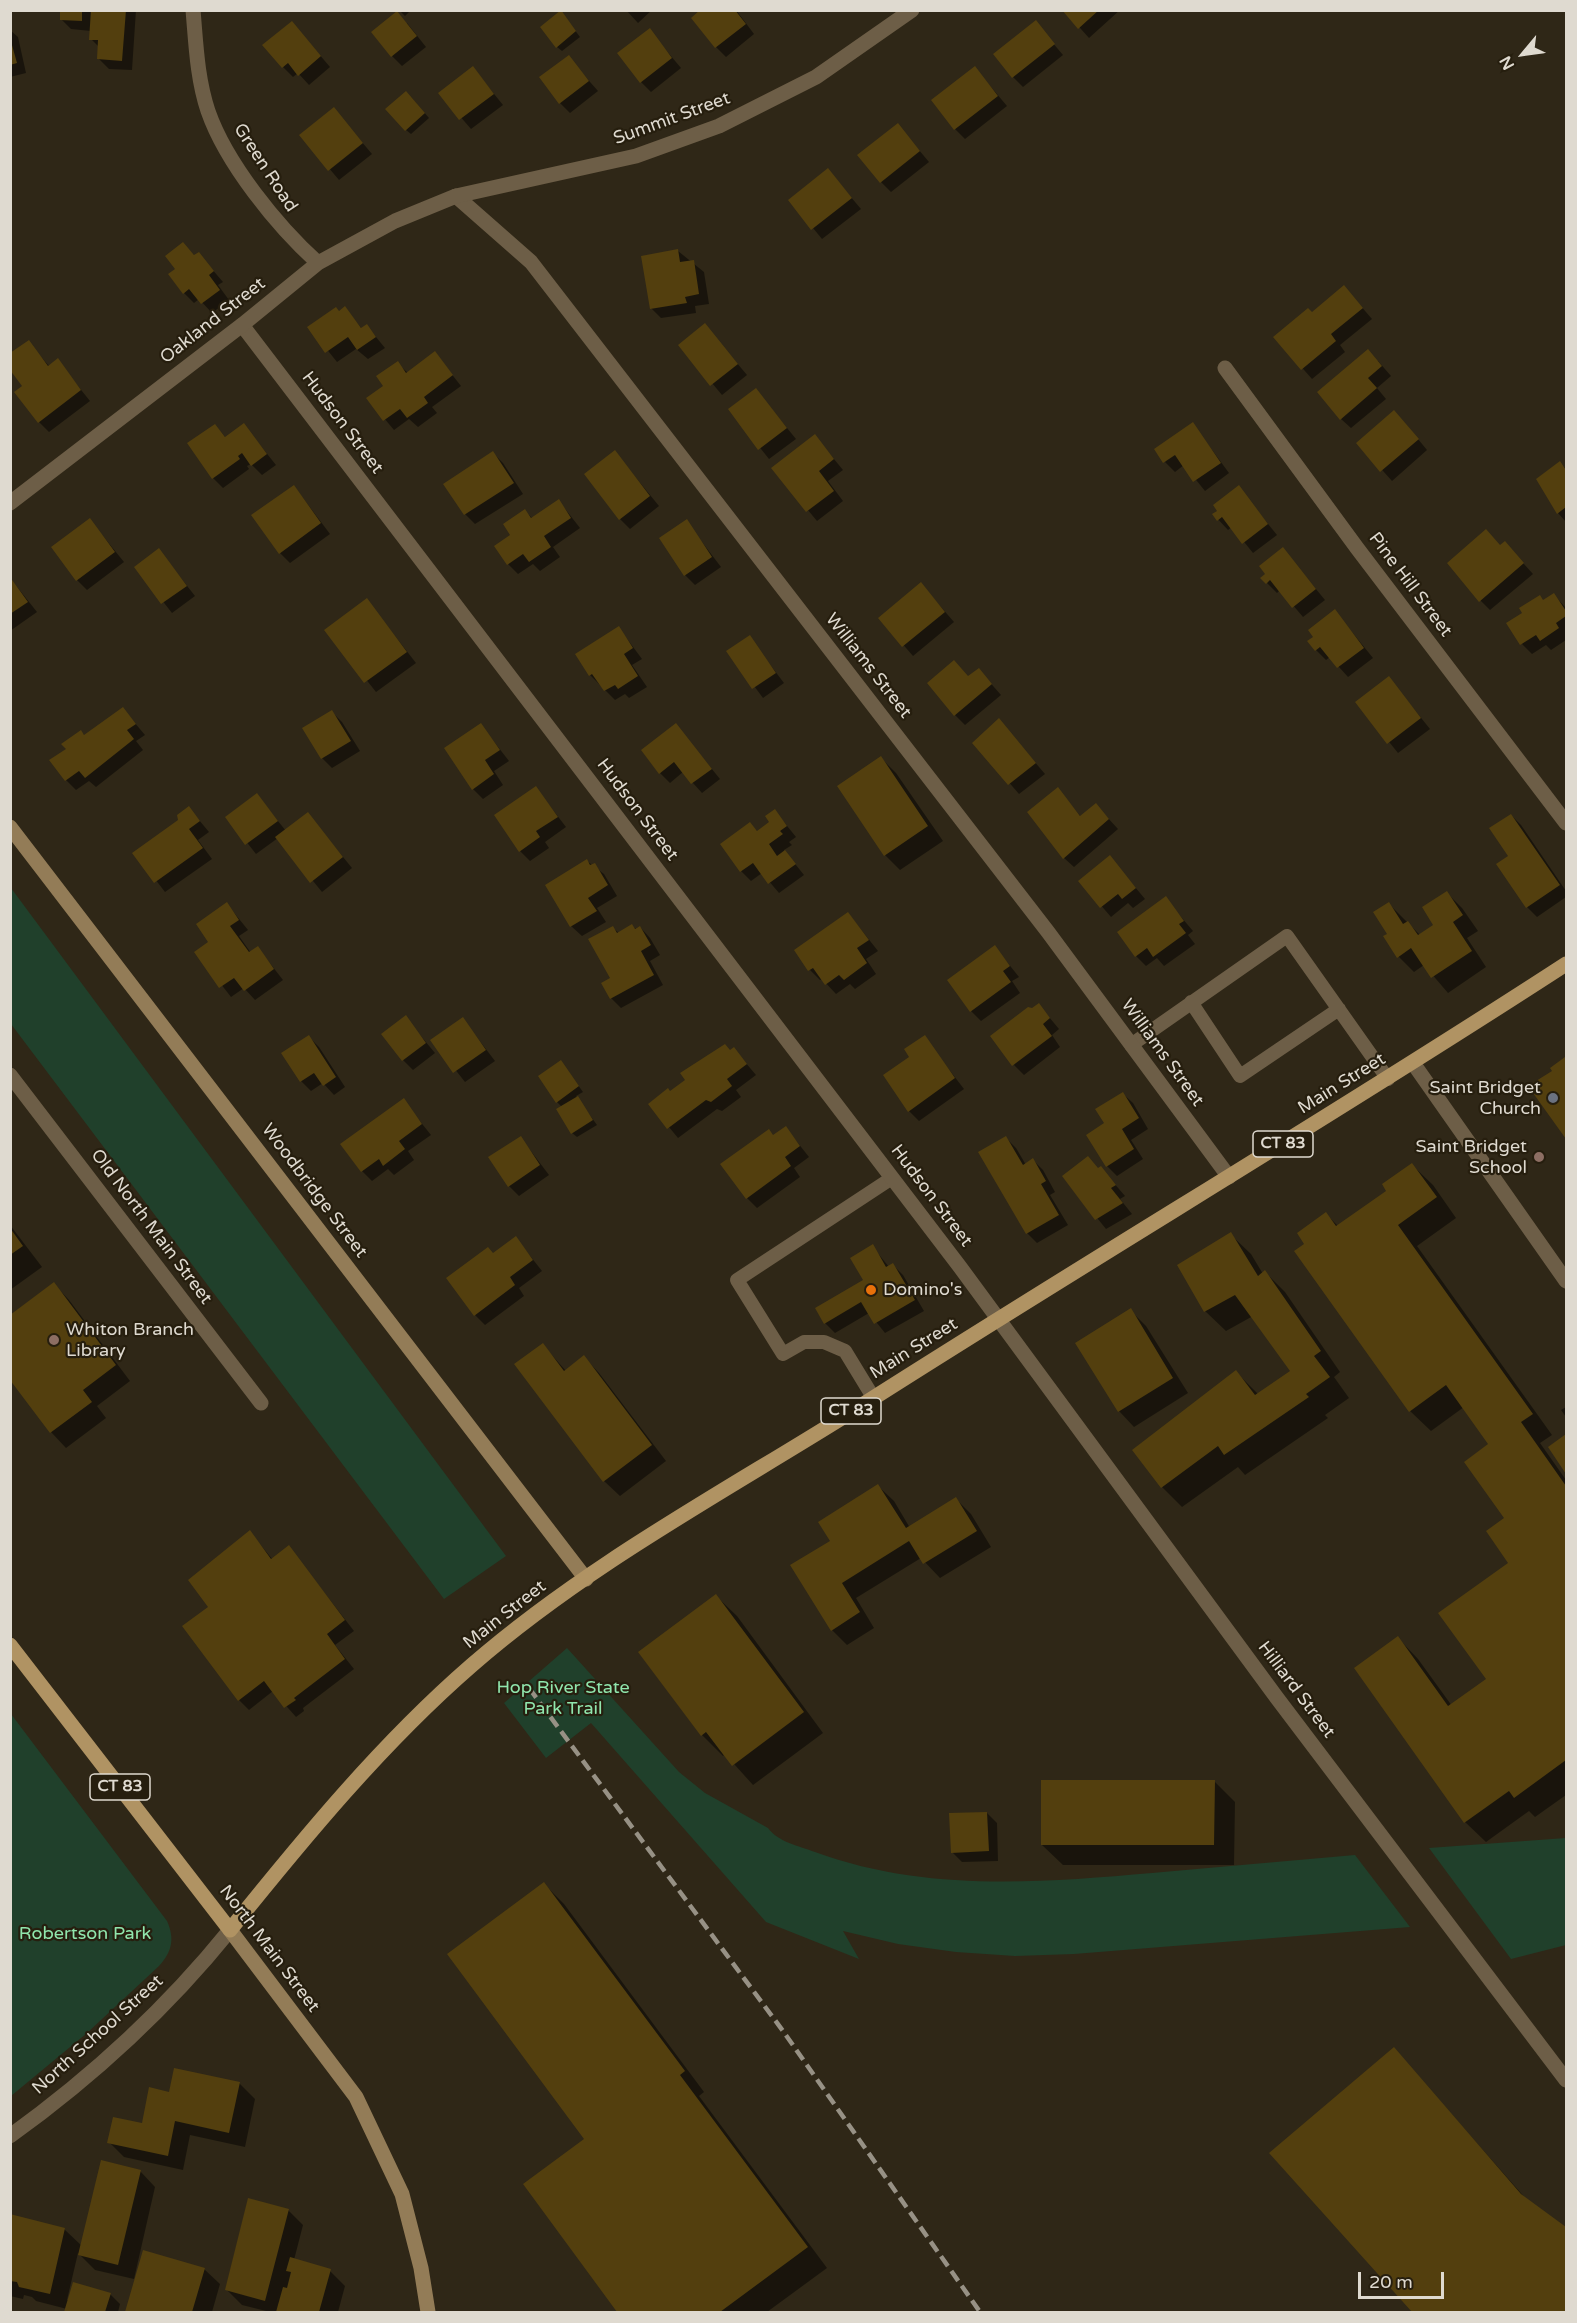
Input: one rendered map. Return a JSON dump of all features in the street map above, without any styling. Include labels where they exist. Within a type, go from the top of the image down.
[{"type":"main road","name":"Woodbridge Street","points":[[10,827],[586,1579]]},
{"type":"main road","name":"Main Street","points":[[230,1930],[320,1823],[432,1702],[507,1636],[586,1579],[873,1397],[1413,1063],[1566,964]]},
{"type":"main road","name":"North Main Street","points":[[10,1645],[356,2097],[402,2194],[421,2268],[428,2313]]},
{"type":"street","name":"Green Road","points":[[193,10],[198,66],[208,111],[228,153],[285,232],[318,263]]},
{"type":"street","name":"Summit Street","points":[[456,196],[636,156],[719,126],[816,77],[912,10]]},
{"type":"street","name":"Oakland Street","points":[[10,503],[242,325],[318,263],[395,221],[456,196]]},
{"type":"street","name":"Williams Street","points":[[456,196],[531,262],[1048,932],[1229,1177]]},
{"type":"street","name":"Hudson Street","points":[[242,325],[998,1320]]},
{"type":"street","name":"Pine Hill Street","points":[[1225,368],[1357,548],[1566,823]]},
{"type":"street","points":[[1413,1063],[1566,1281]]},
{"type":"street","name":"Old North Main Street","points":[[10,1075],[261,1403]]},
{"type":"street","name":"Hilliard Street","points":[[998,1320],[1270,1689],[1566,2080]]},
{"type":"street","name":"North School Street","points":[[10,2136],[86,2076],[140,2029],[177,1992],[230,1930]]},
{"type":"lane","points":[[1131,1045],[1287,936],[1388,1078]]},
{"type":"lane","points":[[1191,1002],[1240,1076],[1339,1009]]},
{"type":"lane","points":[[873,1397],[845,1351],[824,1342],[804,1342],[783,1354],[737,1280],[892,1178]]},
{"type":"green space","points":[[11,888],[506,1556],[444,1599],[11,1024]]},
{"type":"green space","name":"Hop River State Park Trail","points":[[567,1648],[679,1772],[705,1793],[768,1828],[777,1837],[815,1852],[856,1865],[898,1874],[982,1881],[1067,1880],[1355,1855],[1410,1927],[1074,1954],[1015,1956],[956,1952],[898,1944],[843,1931],[859,1959],[766,1922],[591,1723],[546,1758],[504,1703]]},
{"type":"green space","name":"Robertson Park","points":[[11,1714],[167,1921],[171,1934],[171,1945],[167,1956],[159,1966],[87,2033],[11,2096]]},
{"type":"green space","points":[[1566,1838],[1566,1945],[1511,1959],[1429,1848]]},
{"type":"building","points":[[60,10],[82,10],[82,21],[60,20]]},
{"type":"building","points":[[91,10],[126,10],[122,61],[97,59],[98,40],[89,40]]},
{"type":"building","points":[[561,10],[576,31],[556,48],[540,27]]},
{"type":"building","points":[[700,10],[735,10],[746,24],[715,48],[691,18]]},
{"type":"building","points":[[1062,10],[1099,10],[1078,29]]},
{"type":"building","points":[[397,11],[417,36],[391,57],[371,32]]},
{"type":"building","points":[[1036,20],[1055,44],[1012,78],[993,54]]},
{"type":"building","points":[[292,21],[321,56],[298,76],[288,63],[282,68],[262,45]]},
{"type":"building","points":[[650,28],[672,58],[640,83],[617,53]]},
{"type":"building","points":[[10,38],[17,63],[10,65]]},
{"type":"building","points":[[569,55],[589,81],[559,104],[539,77]]},
{"type":"building","points":[[473,66],[494,94],[459,120],[438,93]]},
{"type":"building","points":[[975,66],[998,96],[954,130],[931,100]]},
{"type":"building","points":[[406,91],[425,113],[405,131],[385,109]]},
{"type":"building","points":[[334,107],[363,143],[328,171],[299,135]]},
{"type":"building","points":[[898,123],[920,151],[880,183],[857,155]]},
{"type":"building","points":[[828,168],[852,198],[811,230],[788,200]]},
{"type":"building","points":[[183,242],[194,255],[199,252],[214,271],[209,275],[220,290],[201,304],[189,289],[183,294],[168,274],[175,269],[165,256]]},
{"type":"building","points":[[678,249],[680,262],[694,260],[699,294],[685,297],[687,303],[650,309],[641,256]]},
{"type":"building","points":[[1344,285],[1363,308],[1331,334],[1336,341],[1301,370],[1273,337],[1308,308],[1312,312]]},
{"type":"building","points":[[345,306],[361,328],[367,324],[376,337],[357,350],[348,337],[325,353],[307,327],[336,307],[339,311]]},
{"type":"building","points":[[705,323],[738,364],[710,386],[678,345]]},
{"type":"building","points":[[29,340],[48,366],[58,358],[81,390],[38,423],[14,392],[22,386],[10,370],[10,353]]},
{"type":"building","points":[[1368,349],[1382,366],[1368,378],[1377,388],[1340,420],[1317,392]]},
{"type":"building","points":[[435,351],[453,375],[424,397],[428,403],[407,418],[400,409],[383,421],[366,398],[383,386],[376,376],[398,361],[406,373]]},
{"type":"building","points":[[756,388],[787,428],[758,450],[728,409]]},
{"type":"building","points":[[1394,410],[1419,439],[1380,472],[1356,443]]},
{"type":"building","points":[[1193,422],[1221,463],[1193,482],[1175,455],[1163,463],[1154,449]]},
{"type":"building","points":[[244,423],[267,454],[251,466],[242,453],[238,456],[240,459],[212,479],[187,443],[215,424],[225,437]]},
{"type":"building","points":[[815,434],[834,459],[819,471],[834,491],[806,512],[771,468]]},
{"type":"building","points":[[615,450],[650,496],[619,520],[584,474]]},
{"type":"building","points":[[493,451],[514,483],[464,515],[443,484]]},
{"type":"building","points":[[1560,461],[1566,470],[1566,507],[1557,514],[1536,479]]},
{"type":"building","points":[[294,485],[321,523],[279,554],[251,515]]},
{"type":"building","points":[[1239,485],[1268,524],[1242,544],[1222,517],[1217,521],[1212,514],[1217,511],[1213,505]]},
{"type":"building","points":[[559,499],[571,518],[544,536],[551,547],[529,562],[523,554],[507,565],[494,546],[510,535],[503,524],[525,509],[531,518]]},
{"type":"building","points":[[90,518],[115,552],[76,581],[51,547]]},
{"type":"building","points":[[687,519],[712,557],[684,576],[659,538]]},
{"type":"building","points":[[1486,529],[1500,545],[1505,541],[1524,563],[1479,602],[1447,563]]},
{"type":"building","points":[[1283,547],[1316,589],[1292,608],[1270,580],[1266,584],[1260,578],[1265,574],[1259,566]]},
{"type":"building","points":[[159,548],[187,586],[161,604],[134,567]]},
{"type":"building","points":[[10,577],[28,602],[10,614]]},
{"type":"building","points":[[921,582],[945,612],[902,647],[878,618]]},
{"type":"building","points":[[1554,593],[1566,611],[1566,616],[1556,623],[1559,628],[1540,641],[1536,635],[1520,645],[1506,623],[1522,613],[1519,608],[1540,595],[1543,600]]},
{"type":"building","points":[[367,598],[407,652],[364,683],[324,630]]},
{"type":"building","points":[[1335,609],[1364,648],[1337,668],[1320,647],[1315,651],[1307,641],[1313,637],[1308,630]]},
{"type":"building","points":[[619,626],[633,648],[624,654],[638,676],[618,689],[615,685],[604,691],[592,674],[589,676],[575,654]]},
{"type":"building","points":[[750,635],[776,673],[752,689],[726,651]]},
{"type":"building","points":[[954,660],[968,676],[979,668],[992,684],[954,716],[927,683]]},
{"type":"building","points":[[1389,676],[1421,718],[1387,744],[1355,702]]},
{"type":"building","points":[[123,707],[136,724],[127,730],[134,739],[85,778],[79,771],[65,781],[49,760],[66,749],[61,744],[81,730],[84,735]]},
{"type":"building","points":[[332,710],[351,741],[321,759],[302,728]]},
{"type":"building","points":[[999,718],[1036,763],[1008,785],[972,743]]},
{"type":"building","points":[[481,723],[500,750],[485,760],[494,774],[472,790],[444,748]]},
{"type":"building","points":[[676,723],[712,769],[691,784],[674,762],[659,774],[641,750]]},
{"type":"building","points":[[881,756],[928,826],[884,856],[837,786]]},
{"type":"building","points":[[536,786],[558,817],[536,831],[540,837],[519,852],[494,815]]},
{"type":"building","points":[[1058,787],[1080,816],[1096,803],[1109,819],[1063,859],[1027,812]]},
{"type":"building","points":[[257,793],[278,821],[245,845],[225,817]]},
{"type":"building","points":[[189,806],[200,821],[189,829],[203,848],[154,883],[132,853],[178,820],[177,815]]},
{"type":"building","points":[[775,809],[787,826],[780,831],[783,834],[769,844],[777,856],[785,850],[796,864],[768,884],[753,863],[740,872],[720,844],[750,822],[757,831],[769,822],[765,816]]},
{"type":"building","points":[[308,812],[343,857],[310,883],[275,837]]},
{"type":"building","points":[[1511,814],[1560,885],[1526,908],[1496,864],[1508,856],[1489,828]]},
{"type":"building","points":[[1110,855],[1136,888],[1122,899],[1118,894],[1100,908],[1078,881]]},
{"type":"building","points":[[587,859],[590,865],[595,863],[608,885],[588,898],[597,911],[570,927],[545,885]]},
{"type":"building","points":[[1447,891],[1463,915],[1453,922],[1472,951],[1431,978],[1411,948],[1397,958],[1383,936],[1387,934],[1373,912],[1389,902],[1403,924],[1408,921],[1418,935],[1433,925],[1422,907]]},
{"type":"building","points":[[1166,896],[1184,921],[1179,924],[1186,933],[1153,957],[1147,948],[1135,957],[1117,932]]},
{"type":"building","points":[[227,902],[239,920],[230,926],[249,952],[258,946],[274,969],[244,991],[234,978],[219,988],[194,952],[208,942],[196,924]]},
{"type":"building","points":[[848,912],[869,940],[857,948],[867,963],[844,980],[839,975],[825,985],[813,968],[808,971],[794,950]]},
{"type":"building","points":[[632,924],[635,929],[640,926],[651,945],[641,951],[654,975],[610,999],[601,983],[610,978],[588,939],[613,926],[617,933]]},
{"type":"building","points":[[995,945],[1010,966],[1003,971],[1011,982],[970,1012],[947,980]]},
{"type":"building","points":[[1039,1003],[1050,1018],[1043,1024],[1052,1036],[1012,1066],[990,1036],[1028,1007],[1032,1008]]},
{"type":"building","points":[[406,1015],[426,1043],[402,1061],[381,1034]]},
{"type":"building","points":[[463,1017],[486,1050],[453,1073],[430,1040]]},
{"type":"building","points":[[309,1035],[336,1077],[323,1086],[314,1073],[300,1082],[281,1053]]},
{"type":"building","points":[[925,1035],[955,1078],[908,1112],[883,1075],[909,1057],[904,1049]]},
{"type":"building","points":[[725,1044],[730,1050],[734,1047],[747,1064],[727,1079],[732,1086],[711,1102],[706,1100],[667,1129],[648,1104],[668,1088],[670,1091],[685,1080],[680,1073]]},
{"type":"building","name":"Saint Bridget Church","points":[[1565,1057],[1566,1139],[1528,1086],[1552,1071],[1550,1068]]},
{"type":"building","points":[[561,1060],[579,1086],[556,1103],[538,1076]]},
{"type":"building","points":[[1123,1092],[1139,1118],[1122,1129],[1134,1149],[1106,1167],[1086,1135],[1104,1123],[1095,1109]]},
{"type":"building","points":[[578,1096],[593,1120],[571,1134],[556,1109]]},
{"type":"building","points":[[404,1098],[422,1124],[399,1141],[405,1149],[383,1166],[379,1159],[361,1172],[340,1144]]},
{"type":"building","points":[[786,1126],[800,1146],[785,1157],[791,1166],[746,1199],[720,1164],[769,1129],[773,1135]]},
{"type":"building","points":[[521,1136],[540,1165],[508,1187],[488,1157]]},
{"type":"building","points":[[1006,1136],[1023,1165],[1033,1158],[1046,1181],[1041,1184],[1059,1215],[1026,1234],[978,1152]]},
{"type":"building","points":[[1088,1156],[1098,1168],[1101,1166],[1116,1185],[1111,1188],[1123,1203],[1095,1220],[1062,1176]]},
{"type":"building","points":[[1412,1163],[1437,1197],[1398,1225],[1533,1414],[1521,1422],[1566,1486],[1566,1760],[1514,1798],[1509,1791],[1464,1823],[1354,1668],[1398,1636],[1448,1706],[1486,1679],[1438,1613],[1508,1563],[1486,1531],[1504,1518],[1464,1462],[1488,1444],[1446,1385],[1409,1412],[1294,1251],[1304,1244],[1297,1233],[1326,1212],[1336,1226],[1386,1191],[1382,1184]]},
{"type":"building","points":[[10,1228],[23,1246],[10,1255]]},
{"type":"building","points":[[1231,1232],[1258,1276],[1265,1270],[1321,1351],[1314,1356],[1330,1377],[1306,1394],[1309,1397],[1224,1455],[1218,1446],[1161,1488],[1132,1450],[1236,1370],[1255,1395],[1290,1371],[1235,1295],[1204,1312],[1177,1265]]},
{"type":"building","points":[[516,1236],[533,1260],[510,1277],[515,1285],[474,1316],[446,1278],[488,1247],[493,1253]]},
{"type":"building","points":[[873,1244],[886,1267],[893,1263],[915,1300],[874,1324],[861,1302],[824,1324],[815,1308],[863,1280],[850,1258]]},
{"type":"building","name":"Whiton Branch Library","points":[[54,1282],[116,1365],[83,1390],[92,1402],[50,1433],[10,1380],[10,1315]]},
{"type":"building","points":[[1131,1308],[1173,1378],[1118,1412],[1075,1343]]},
{"type":"building","points":[[543,1343],[564,1371],[584,1355],[652,1445],[603,1482],[514,1364]]},
{"type":"building","points":[[1566,1434],[1566,1474],[1548,1447]]},
{"type":"building","points":[[878,1484],[906,1528],[956,1497],[977,1531],[923,1564],[909,1541],[842,1583],[860,1612],[831,1631],[790,1565],[830,1541],[818,1522]]},
{"type":"building","points":[[250,1530],[271,1559],[289,1545],[345,1620],[327,1634],[345,1659],[284,1708],[264,1681],[238,1701],[182,1626],[208,1607],[188,1580]]},
{"type":"building","points":[[716,1594],[804,1712],[732,1766],[706,1732],[701,1736],[638,1652]]},
{"type":"building","points":[[1041,1780],[1215,1780],[1214,1845],[1041,1845]]},
{"type":"building","points":[[987,1812],[989,1851],[951,1853],[949,1813]]},
{"type":"building","points":[[544,1882],[685,2071],[680,2075],[808,2247],[720,2312],[617,2312],[523,2184],[584,2139],[447,1954]]},
{"type":"building","points":[[1394,2047],[1521,2194],[1566,2227],[1566,2312],[1412,2312],[1269,2153]]},
{"type":"building","points":[[174,2068],[240,2082],[229,2133],[175,2121],[168,2156],[107,2143],[113,2117],[142,2123],[149,2087],[169,2092]]},
{"type":"building","points":[[101,2160],[141,2170],[118,2265],[78,2255]]},
{"type":"building","points":[[248,2198],[289,2209],[265,2301],[225,2290]]},
{"type":"building","points":[[10,2214],[65,2228],[50,2294],[19,2287],[17,2282],[10,2281]]},
{"type":"building","points":[[143,2250],[205,2268],[192,2312],[125,2312]]},
{"type":"building","points":[[290,2257],[331,2269],[319,2312],[276,2312],[283,2287],[287,2288],[291,2272],[286,2271]]},
{"type":"building","points":[[73,2282],[111,2293],[105,2312],[64,2312]]},
{"type":"railway","points":[[529,1688],[783,2031],[980,2312]]},
{"type":"place","name":"Saint Bridget Church","points":[[1553,1098]]},
{"type":"place","name":"Saint Bridget School","points":[[1539,1157]]},
{"type":"place","name":"Domino's","points":[[871,1290]]},
{"type":"place","name":"Whiton Branch Library","points":[[54,1340]]}]
